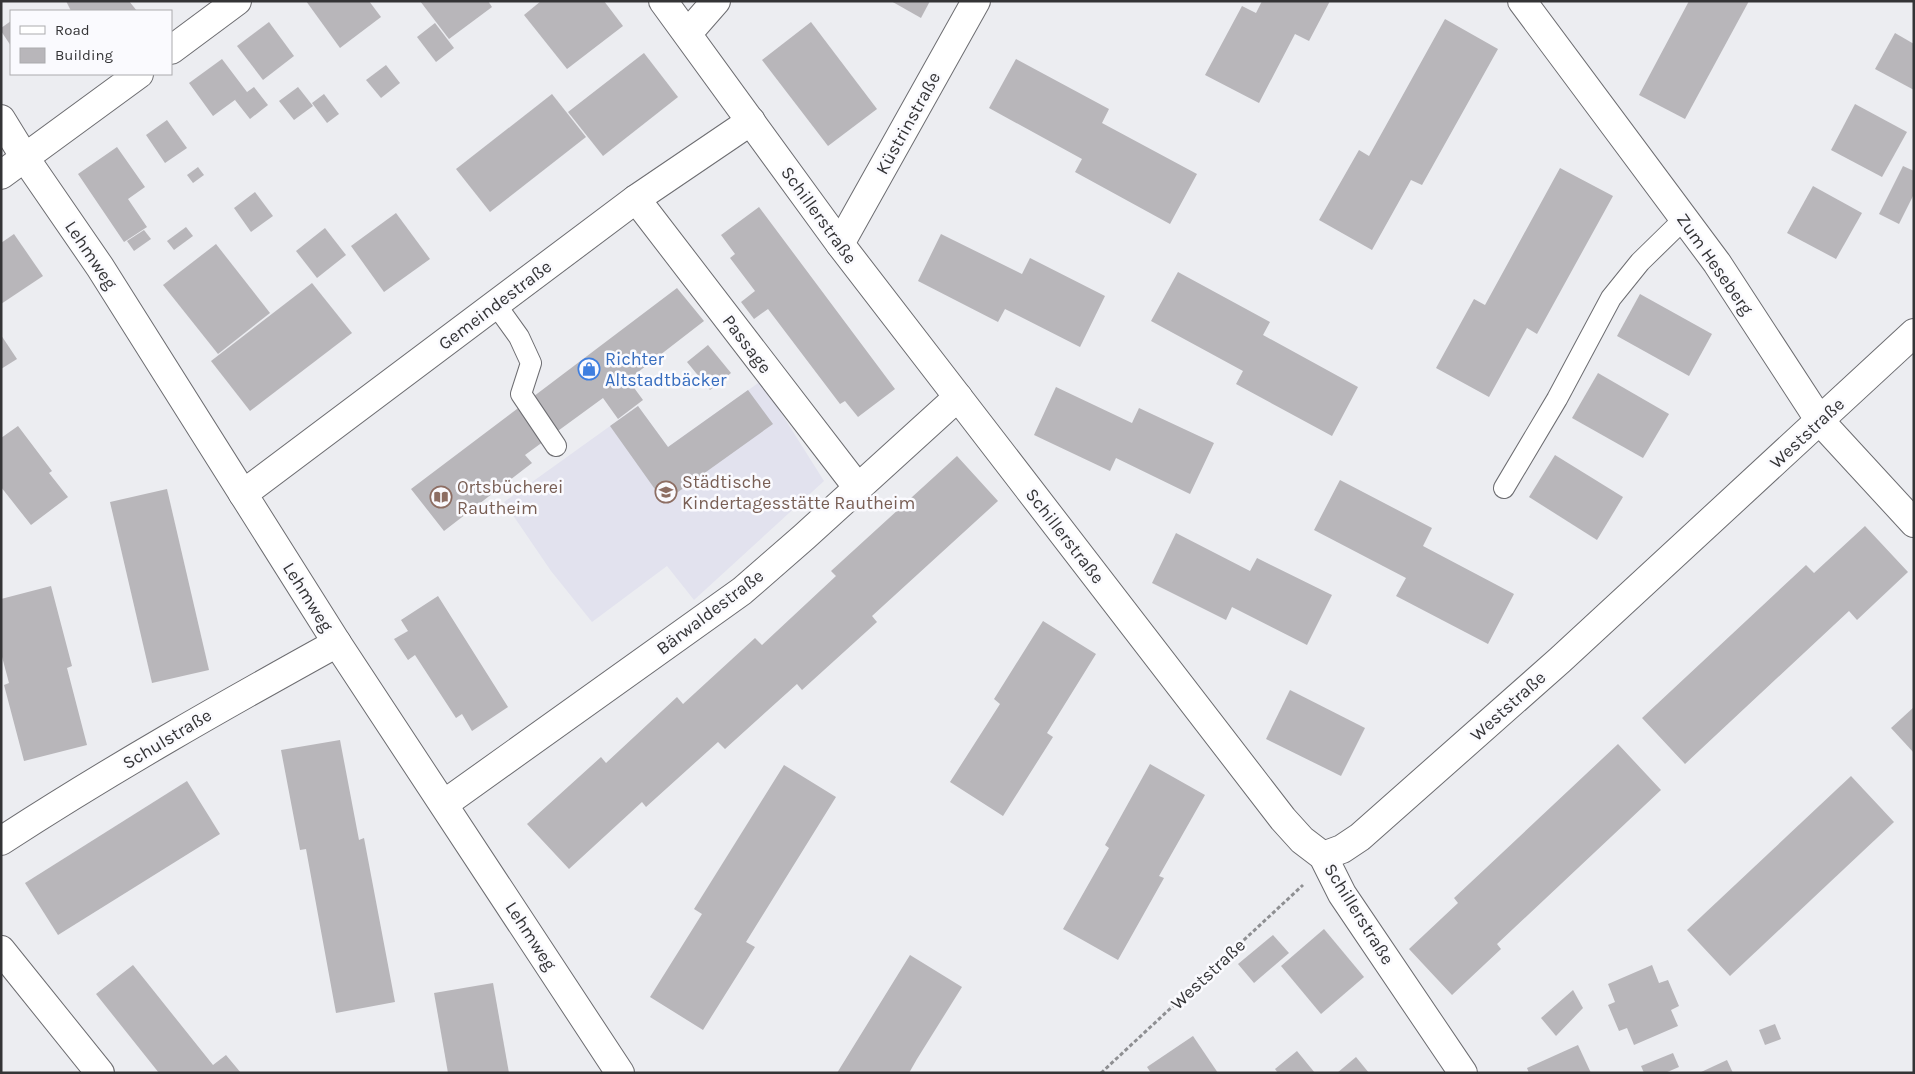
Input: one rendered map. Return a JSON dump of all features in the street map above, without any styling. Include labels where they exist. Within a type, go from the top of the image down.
[{"type":"street","points":[[172,49],[237,1]]},
{"type":"street","name":"Schillerstraße","points":[[663,1],[840,244],[1283,819],[1302,840],[1323,856],[1342,894],[1462,1073]]},
{"type":"street","points":[[688,33],[716,1]]},
{"type":"street","name":"Küstrinstraße","points":[[840,244],[976,1]]},
{"type":"street","name":"Zum Heseberg","points":[[1522,1],[1717,263],[1820,421],[1914,523]]},
{"type":"street","points":[[1,175],[137,75]]},
{"type":"street","name":"Lehmweg","points":[[1,119],[25,158],[100,267],[337,643],[620,1073]]},
{"type":"street","name":"Gemeindestraße","points":[[243,494],[636,199],[750,121]]},
{"type":"street","name":"Passage","points":[[636,199],[858,488]]},
{"type":"street","name":"Weststraße","points":[[1323,856],[1342,849],[1360,837],[1560,660],[1914,333]]},
{"type":"street","name":"Bärwaldestraße","points":[[444,804],[742,591],[958,397]]},
{"type":"street","name":"Schulstraße","points":[[1,841],[58,804],[208,714],[337,643]]},
{"type":"street","points":[[1,950],[100,1073]]},
{"type":"lane","points":[[1504,488],[1557,399],[1611,298],[1640,262],[1684,219]]},
{"type":"lane","points":[[496,305],[519,337],[531,363],[521,394],[556,446]]},
{"type":"path","name":"Weststraße","points":[[1101,1073],[1307,882],[1323,856]]},
{"type":"shaded area","name":"Städtische Kindertagesstätte Rautheim","points":[[761,381],[824,481],[694,600],[667,566],[592,622],[551,571],[504,502],[638,406],[668,447]]},
{"type":"building","points":[[66,1],[129,1],[136,10],[70,10]]},
{"type":"building","points":[[306,1],[369,1],[381,17],[340,48]]},
{"type":"building","points":[[420,1],[488,1],[492,7],[449,39]]},
{"type":"building","points":[[541,1],[604,1],[623,26],[567,69],[524,15]]},
{"type":"building","points":[[891,1],[930,1],[921,18]]},
{"type":"building","points":[[1262,1],[1330,1],[1309,41],[1295,34],[1259,103],[1205,75],[1242,6],[1256,13]]},
{"type":"building","points":[[1689,1],[1749,1],[1685,119],[1639,95]]},
{"type":"building","points":[[1445,19],[1498,49],[1422,185],[1411,180],[1372,250],[1319,220],[1359,150],[1369,156]]},
{"type":"building","points":[[10,22],[10,44],[1,31],[1,28]]},
{"type":"building","points":[[269,22],[294,56],[263,80],[237,46]]},
{"type":"building","points":[[811,22],[877,109],[828,146],[762,60]]},
{"type":"building","points":[[435,23],[454,48],[436,62],[417,37]]},
{"type":"building","points":[[1895,33],[1914,44],[1914,90],[1875,69]]},
{"type":"building","points":[[644,53],[678,97],[603,156],[568,112]]},
{"type":"building","points":[[222,59],[247,92],[254,87],[268,105],[250,119],[235,100],[239,97],[213,116],[189,83]]},
{"type":"building","points":[[1016,59],[1109,109],[1102,123],[1197,174],[1170,224],[1075,172],[1082,159],[989,108]]},
{"type":"building","points":[[386,65],[400,83],[381,98],[366,80]]},
{"type":"building","points":[[298,87],[313,106],[294,120],[279,101]]},
{"type":"building","points":[[324,94],[339,114],[327,123],[312,103]]},
{"type":"building","points":[[552,94],[586,137],[490,212],[456,169]]},
{"type":"building","points":[[1855,104],[1907,132],[1882,177],[1831,150]]},
{"type":"building","points":[[167,120],[187,148],[165,163],[146,135]]},
{"type":"building","points":[[117,147],[145,187],[128,199],[147,227],[124,242],[78,174]]},
{"type":"building","points":[[1903,166],[1914,171],[1914,194],[1899,224],[1879,214]]},
{"type":"building","points":[[198,167],[204,175],[193,183],[187,175]]},
{"type":"building","points":[[1560,168],[1613,196],[1537,334],[1527,328],[1489,397],[1436,368],[1474,299],[1485,305]]},
{"type":"building","points":[[1813,186],[1862,213],[1836,259],[1787,233]]},
{"type":"building","points":[[255,192],[273,216],[251,232],[234,208]]},
{"type":"building","points":[[759,207],[895,389],[858,417],[845,401],[840,404],[768,309],[754,319],[741,302],[755,291],[730,258],[735,254],[721,235]]},
{"type":"building","points":[[396,213],[430,259],[384,292],[351,246]]},
{"type":"building","points":[[186,227],[193,236],[174,250],[167,241]]},
{"type":"building","points":[[325,228],[346,255],[317,278],[296,251]]},
{"type":"building","points":[[144,230],[151,239],[134,251],[127,241]]},
{"type":"building","points":[[14,234],[43,276],[1,304],[1,243]]},
{"type":"building","points":[[941,234],[1022,274],[1030,258],[1105,296],[1080,347],[1005,309],[998,322],[918,281]]},
{"type":"building","points":[[216,244],[270,313],[218,354],[163,285]]},
{"type":"building","points":[[1178,272],[1270,322],[1263,335],[1358,387],[1332,436],[1236,384],[1243,371],[1151,321]]},
{"type":"building","points":[[312,283],[352,333],[250,411],[211,361]]},
{"type":"building","points":[[677,288],[704,321],[629,379],[621,370],[643,400],[618,419],[603,398],[525,455],[532,463],[444,531],[411,489]]},
{"type":"building","points":[[1640,294],[1712,334],[1689,376],[1617,336]]},
{"type":"building","points":[[1,335],[17,359],[1,369]]},
{"type":"building","points":[[708,345],[731,373],[710,390],[687,362]]},
{"type":"building","points":[[1598,373],[1669,414],[1643,458],[1572,418]]},
{"type":"building","points":[[1056,387],[1132,423],[1139,408],[1214,443],[1190,494],[1116,458],[1110,471],[1034,435]]},
{"type":"building","points":[[748,390],[773,424],[664,502],[610,426],[638,406],[668,447]]},
{"type":"building","points":[[18,426],[52,471],[49,473],[68,497],[31,525],[1,487],[1,438]]},
{"type":"building","points":[[1555,455],[1623,497],[1597,540],[1529,497]]},
{"type":"building","points":[[957,456],[998,501],[872,616],[877,622],[802,690],[797,684],[725,749],[718,742],[646,807],[642,802],[569,869],[527,824],[601,757],[606,763],[677,697],[683,704],[755,638],[762,645],[836,576],[831,571]]},
{"type":"building","points":[[1340,480],[1432,528],[1423,546],[1514,594],[1488,644],[1396,596],[1406,578],[1314,530]]},
{"type":"building","points":[[167,489],[209,670],[152,683],[110,502]]},
{"type":"building","points":[[1865,526],[1908,572],[1857,620],[1849,611],[1685,764],[1642,718],[1806,565],[1814,573]]},
{"type":"building","points":[[1176,533],[1250,571],[1257,558],[1332,595],[1307,645],[1232,607],[1226,620],[1152,583]]},
{"type":"building","points":[[51,586],[72,666],[67,668],[87,745],[24,761],[4,685],[9,683],[1,653],[1,599]]},
{"type":"building","points":[[438,596],[508,707],[472,731],[462,714],[456,718],[415,655],[408,660],[394,639],[408,631],[401,620]]},
{"type":"building","points":[[1043,621],[1096,654],[1047,733],[1053,737],[1003,816],[950,782],[1000,704],[994,699]]},
{"type":"building","points":[[1290,690],[1365,728],[1341,776],[1266,739]]},
{"type":"building","points":[[1914,707],[1914,753],[1891,728]]},
{"type":"building","points":[[340,740],[359,840],[364,838],[395,1002],[336,1013],[306,849],[300,850],[281,750]]},
{"type":"building","points":[[1618,744],[1661,790],[1497,944],[1501,949],[1452,995],[1409,949],[1458,903],[1454,898]]},
{"type":"building","points":[[1150,764],[1205,795],[1159,876],[1164,878],[1118,960],[1063,929],[1109,848],[1105,845]]},
{"type":"building","points":[[784,765],[836,797],[746,942],[755,947],[703,1030],[650,997],[702,914],[694,909]]},
{"type":"building","points":[[1851,776],[1894,822],[1730,976],[1687,930]]},
{"type":"building","points":[[187,781],[220,834],[58,935],[25,883]]},
{"type":"building","points":[[1324,929],[1364,977],[1321,1014],[1281,966]]},
{"type":"building","points":[[1273,935],[1289,953],[1254,983],[1238,964]]},
{"type":"building","points":[[910,955],[962,987],[909,1073],[837,1073]]},
{"type":"building","points":[[133,965],[213,1065],[226,1055],[241,1073],[159,1073],[96,994]]},
{"type":"building","points":[[1652,965],[1659,983],[1668,980],[1679,1006],[1671,1010],[1678,1026],[1634,1045],[1627,1028],[1619,1031],[1608,1005],[1615,1002],[1608,984]]},
{"type":"building","points":[[493,983],[509,1073],[448,1073],[434,993]]},
{"type":"building","points":[[1573,990],[1583,1008],[1556,1036],[1541,1018]]},
{"type":"building","points":[[1775,1024],[1781,1039],[1765,1045],[1759,1030]]},
{"type":"building","points":[[1193,1036],[1218,1073],[1151,1073],[1147,1067]]},
{"type":"building","points":[[1578,1045],[1591,1073],[1529,1073],[1527,1068]]},
{"type":"building","points":[[1297,1051],[1315,1073],[1278,1073],[1275,1069]]},
{"type":"building","points":[[1673,1053],[1679,1067],[1665,1073],[1644,1073],[1641,1066]]},
{"type":"building","points":[[1356,1057],[1369,1073],[1337,1073]]},
{"type":"building","points":[[1727,1060],[1733,1073],[1699,1073]]},
{"type":"place","name":"Richter Altstadtbäcker","points":[[589,369]]},
{"type":"place","name":"Städtische Kindertagesstätte Rautheim","points":[[666,492]]},
{"type":"place","name":"Ortsbücherei Rautheim","points":[[441,497]]}]
